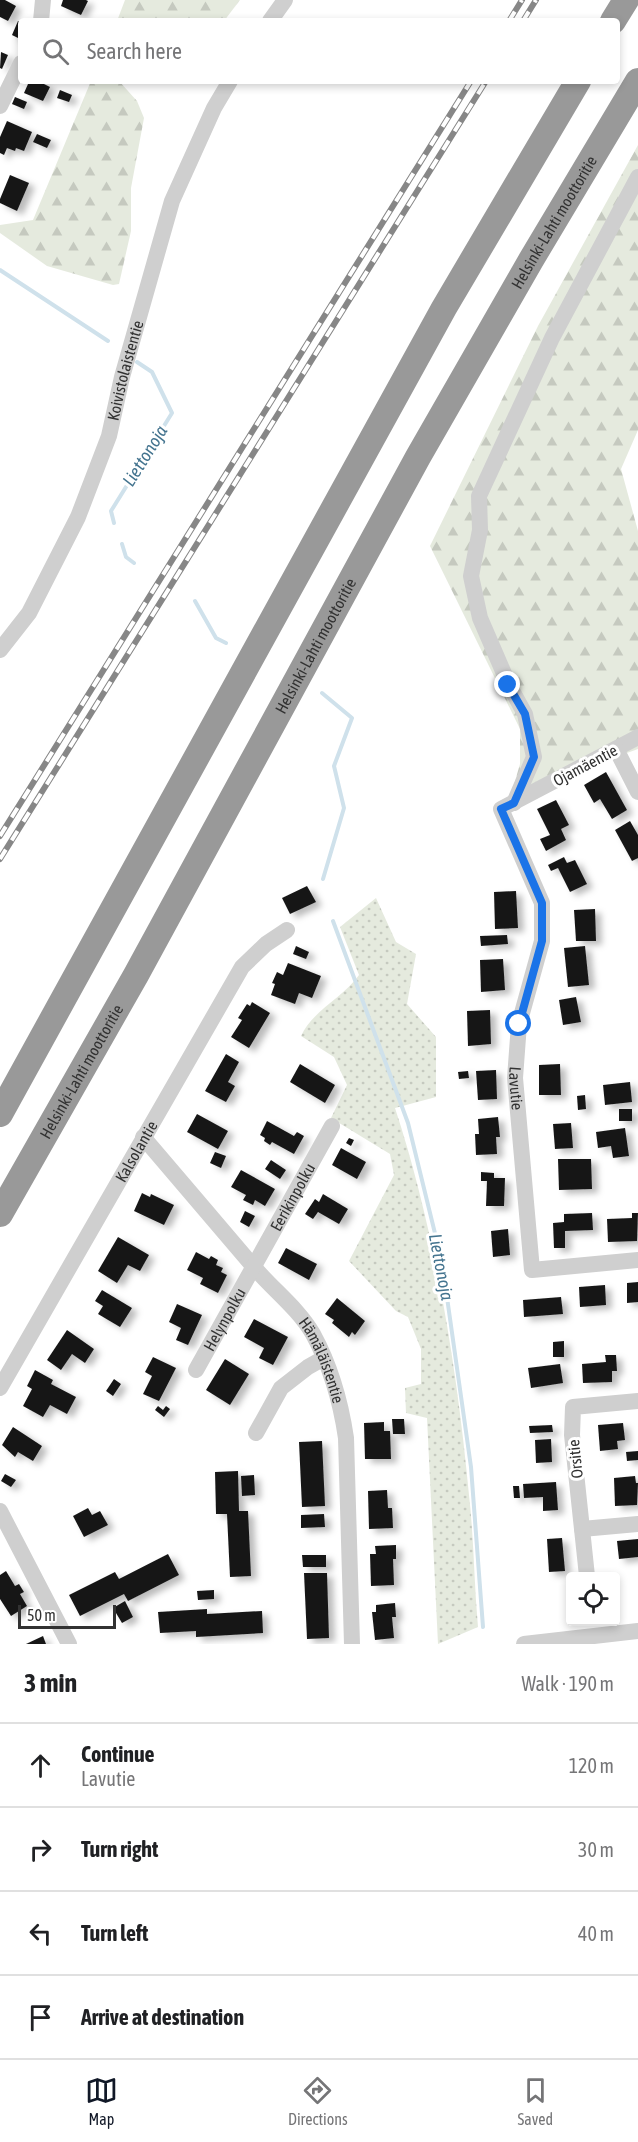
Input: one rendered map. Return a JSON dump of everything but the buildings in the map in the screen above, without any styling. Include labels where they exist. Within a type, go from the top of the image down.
[{"type":"highway","points":[[616,18],[626,0]]},
{"type":"highway","name":"Helsinki-Lahti moottoritie","points":[[0,1214],[136,975],[418,457],[638,81]]},
{"type":"highway","points":[[0,1114],[444,308],[576,84]]},
{"type":"street","points":[[41,18],[44,0]]},
{"type":"street","points":[[272,18],[285,0]]},
{"type":"street","points":[[0,106],[18,69]]},
{"type":"street","name":"Koivistolaistentie","points":[[0,650],[28,613],[78,517],[109,436],[122,377],[172,201],[214,108],[228,84]]},
{"type":"street","points":[[507,806],[534,757],[525,714],[508,685],[480,618],[471,576],[480,530],[479,496],[552,338],[638,177]]},
{"type":"street","name":"Ojamäentie","points":[[507,806],[638,737]]},
{"type":"street","points":[[616,748],[638,792]]},
{"type":"street","name":"Lavutie","points":[[507,806],[542,903],[542,941],[519,1024],[515,1077],[532,1270],[638,1260]]},
{"type":"street","name":"Kalsolantie","points":[[0,1388],[242,967],[266,944],[287,930]]},
{"type":"street","name":"Eerikinpolku","points":[[254,1268],[332,1126]]},
{"type":"street","name":"Hämäläistentie","points":[[143,1137],[254,1268],[296,1310],[313,1334],[324,1358],[343,1418],[345,1438],[352,1644]]},
{"type":"street","name":"Helynpolku","points":[[196,1370],[254,1268]]},
{"type":"street","points":[[256,1434],[281,1388],[324,1358]]},
{"type":"street","name":"Orsitie","points":[[587,1572],[572,1435],[573,1407],[638,1401]]},
{"type":"street","points":[[0,1511],[69,1644]]},
{"type":"street","points":[[582,1529],[638,1524]]},
{"type":"street","points":[[524,1644],[594,1633],[638,1630]]},
{"type":"green space","points":[[125,0],[240,0],[226,18],[118,18]]},
{"type":"green space","points":[[90,84],[122,84],[137,101],[144,118],[131,188],[131,231],[119,284],[113,285],[47,266],[0,233],[0,225],[33,220]]},
{"type":"green space","points":[[638,145],[638,430],[621,469],[638,531],[638,749],[511,795],[520,764],[520,729],[430,546],[538,326]]},
{"type":"green space","points":[[376,898],[396,942],[416,954],[407,1004],[436,1037],[436,1097],[395,1108],[422,1202],[433,1251],[451,1349],[471,1512],[478,1627],[438,1644],[427,1418],[406,1413],[405,1388],[421,1384],[421,1349],[408,1317],[396,1311],[349,1261],[394,1175],[390,1154],[331,1118],[347,1085],[334,1057],[301,1036],[320,1011],[345,991],[359,975],[340,927]]},
{"type":"waterway","name":"Liettonoja","points":[[0,270],[108,341]]},
{"type":"waterway","name":"Liettonoja","points":[[114,523],[111,511],[172,413],[152,372],[137,362]]},
{"type":"waterway","name":"Liettonoja","points":[[122,544],[126,557],[134,563]]},
{"type":"waterway","name":"Liettonoja","points":[[195,601],[216,638],[226,643]]},
{"type":"waterway","name":"Liettonoja","points":[[322,693],[352,718],[334,766],[344,808],[323,879]]},
{"type":"waterway","name":"Liettonoja","points":[[333,921],[408,1123],[442,1262],[471,1467],[483,1627]]},
{"type":"railway","points":[[511,18],[522,0]]},
{"type":"railway","points":[[525,18],[536,0]]},
{"type":"railway","points":[[0,836],[469,84]]},
{"type":"railway","points":[[0,859],[484,84]]},
{"type":"route","points":[[508,685],[525,714],[534,757],[514,803],[501,809],[542,903],[542,941],[519,1024]]}]
